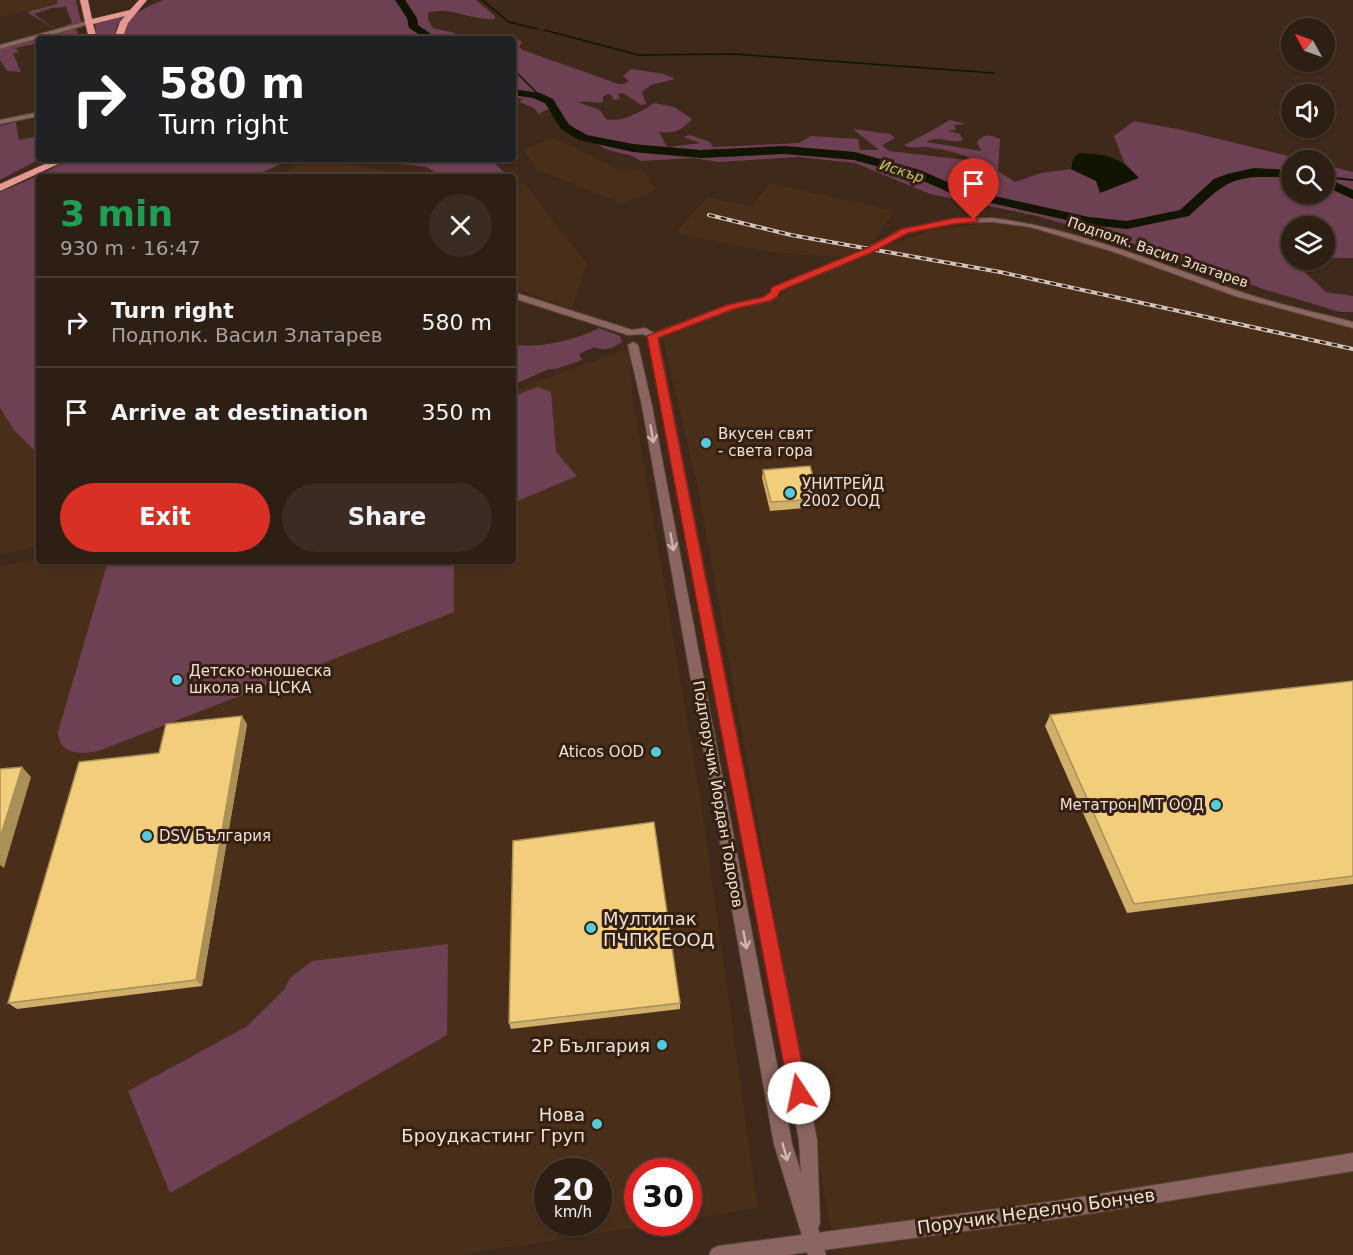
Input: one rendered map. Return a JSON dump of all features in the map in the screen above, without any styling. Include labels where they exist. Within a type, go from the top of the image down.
[{"type":"main road","points":[[84,0],[86,23],[92,36]]},
{"type":"main road","points":[[119,36],[121,27],[143,0]]},
{"type":"main road","points":[[86,23],[132,12]]},
{"type":"main road","points":[[0,183],[40,162]]},
{"type":"main road","points":[[0,188],[57,162]]},
{"type":"street","points":[[39,36],[86,23]]},
{"type":"street","points":[[0,47],[36,37]]},
{"type":"street","points":[[0,122],[36,115]]},
{"type":"street","name":"Подполк. Васил Златарев","points":[[632,339],[645,345],[653,338],[731,307],[767,299],[774,294],[775,290],[870,250],[905,231],[954,221],[993,220],[1031,225],[1106,247],[1238,294],[1353,325]]},
{"type":"street","points":[[516,296],[632,339],[641,331],[653,338]]},
{"type":"street","name":"Подпоручик Йордан Тодоров","points":[[653,338],[808,1140],[815,1248]]},
{"type":"street","name":"Подпоручик Йордан Тодоров","points":[[632,339],[647,406],[783,1144],[815,1248]]},
{"type":"street","name":"Поручик Неделчо Бончев","points":[[718,1255],[815,1248],[1353,1161]]},
{"type":"shaded area","points":[[0,0],[58,0],[58,4],[0,17]]},
{"type":"shaded area","points":[[58,0],[76,0],[81,22],[59,28],[72,23],[66,7],[52,8],[34,14],[56,30],[27,12],[57,4]]},
{"type":"shaded area","points":[[163,0],[476,0],[495,16],[495,19],[445,11],[428,13],[428,20],[433,28],[455,33],[453,36],[122,36],[131,18]]},
{"type":"shaded area","points":[[127,15],[117,26],[115,36],[96,36],[95,23]]},
{"type":"shaded area","points":[[76,27],[78,36],[70,34],[43,36]]},
{"type":"shaded area","points":[[36,38],[36,44],[15,48],[19,52],[13,53],[21,72],[7,71],[0,60],[0,48]]},
{"type":"shaded area","points":[[517,39],[522,42],[519,47],[523,50],[618,84],[629,81],[623,76],[631,69],[664,74],[675,79],[651,85],[642,92],[646,104],[641,105],[623,93],[618,94],[620,99],[614,100],[610,94],[603,96],[603,102],[578,102],[600,110],[606,119],[612,120],[631,116],[654,103],[674,107],[692,119],[677,130],[659,132],[667,147],[701,143],[683,137],[690,135],[710,142],[713,147],[799,143],[811,136],[858,139],[860,150],[879,150],[853,129],[890,134],[895,138],[882,145],[889,151],[975,161],[942,150],[904,145],[950,120],[966,124],[954,125],[956,130],[947,130],[960,134],[963,140],[936,139],[926,142],[981,151],[977,142],[985,136],[990,136],[1000,139],[998,171],[1015,182],[1041,173],[1071,169],[1096,181],[1138,178],[1124,162],[1114,136],[1134,121],[1281,154],[1281,204],[1335,204],[1335,168],[1353,172],[1353,258],[1335,258],[1335,216],[1281,216],[1281,270],[1302,270],[1326,292],[1353,296],[1353,312],[1340,312],[1263,289],[1164,253],[1037,216],[930,194],[855,163],[798,157],[718,162],[694,158],[641,161],[632,156],[605,149],[570,125],[556,109],[546,110],[539,114],[534,108],[519,102],[523,99],[516,98]]},
{"type":"shaded area","points":[[16,122],[19,140],[36,137],[36,161],[0,180],[0,126]]},
{"type":"shaded area","points":[[553,137],[617,169],[643,171],[656,189],[624,204],[538,170],[523,150]]},
{"type":"shaded area","points":[[1079,153],[1112,158],[1125,165],[1139,178],[1100,193],[1096,181],[1071,169],[1073,159]]},
{"type":"shaded area","points":[[64,162],[285,162],[259,174],[42,174]]},
{"type":"shaded area","points":[[304,162],[334,162],[407,174],[278,174]]},
{"type":"shaded area","points":[[385,162],[494,162],[505,174],[438,174],[427,167]]},
{"type":"shaded area","points":[[36,177],[36,452],[14,430],[0,408],[0,192]]},
{"type":"shaded area","points":[[516,182],[526,185],[587,264],[572,308],[516,289]]},
{"type":"shaded area","points":[[770,183],[894,211],[873,242],[844,256],[762,251],[682,235],[676,231],[708,197],[751,206]]},
{"type":"shaded area","points":[[992,223],[1030,228],[1116,252],[1236,295],[1353,329],[1353,1255],[841,1255],[829,1220],[698,488],[662,335],[733,310],[771,302],[784,291],[892,244],[933,229]]},
{"type":"shaded area","points":[[599,328],[620,336],[622,342],[608,349],[594,347],[579,354],[582,360],[556,369],[549,369],[516,384],[516,344],[533,346]]},
{"type":"shaded area","points":[[631,347],[632,393],[701,802],[758,1208],[702,1217],[702,1158],[624,1158],[624,1229],[612,1231],[612,1158],[534,1158],[534,1236],[581,1236],[459,1255],[0,1255],[0,566],[36,560],[36,564],[516,564],[516,390]]},
{"type":"shaded area","points":[[538,387],[551,392],[556,452],[577,476],[516,502],[516,395]]},
{"type":"shaded area","points":[[0,408],[14,430],[36,452],[36,547],[0,555]]},
{"type":"shaded area","name":"Детско-юношеска школа на ЦСКА","points":[[107,564],[454,564],[454,612],[101,750],[80,753],[67,750],[59,740],[58,732]]},
{"type":"shaded area","points":[[448,944],[447,1035],[170,1193],[128,1091],[246,1027],[284,990],[290,978],[312,961]]},
{"type":"building","name":"УНИТРЕЙД 2002 ООД","points":[[810,466],[819,499],[771,502],[763,470]]},
{"type":"building","name":"Метатрон МТ ООД","points":[[1353,681],[1353,876],[1134,904],[1050,715]]},
{"type":"building","name":"DSV България","points":[[242,716],[196,980],[8,1003],[79,762],[159,753],[166,724]]},
{"type":"building","points":[[22,767],[0,838],[0,769]]},
{"type":"building","name":"Мултипак ПЧПК ЕООД","points":[[654,822],[680,1003],[509,1023],[513,841]]},
{"type":"waterway","name":"Искър","points":[[400,0],[412,18],[413,26],[428,36]]},
{"type":"waterway","points":[[482,0],[509,22],[537,29]]},
{"type":"waterway","points":[[544,30],[639,55],[734,54],[994,73]]},
{"type":"waterway","points":[[516,72],[541,97]]},
{"type":"waterway","name":"Искър","points":[[516,92],[536,95],[549,101],[565,127],[583,138],[633,148],[701,154],[785,150],[855,156],[916,173],[959,192],[1089,221],[1127,225],[1184,213],[1218,182],[1254,172],[1281,173]]},
{"type":"waterway","points":[[1335,178],[1353,180]]},
{"type":"waterway","name":"Искър","points":[[1335,186],[1353,195]]},
{"type":"railway","points":[[709,215],[791,235],[1000,272],[1353,349]]},
{"type":"place","name":"Вкусен свят - света гора","points":[[706,443]]},
{"type":"place","name":"УНИТРЕЙД 2002 ООД","points":[[790,493]]},
{"type":"place","name":"Детско-юношеска школа на ЦСКА","points":[[177,680]]},
{"type":"place","name":"Aticos OOD","points":[[656,752]]},
{"type":"place","name":"Метатрон МТ ООД","points":[[1216,805]]},
{"type":"place","name":"DSV България","points":[[147,836]]},
{"type":"place","name":"Мултипак ПЧПК ЕООД","points":[[591,928]]},
{"type":"place","name":"2Р България","points":[[662,1045]]},
{"type":"place","name":"Нова Броудкастинг Груп","points":[[597,1124]]},
{"type":"route","points":[[799,1093],[667,403],[652,340],[653,336],[731,307],[767,299],[774,294],[775,290],[870,250],[905,231],[954,221],[974,220]]}]
